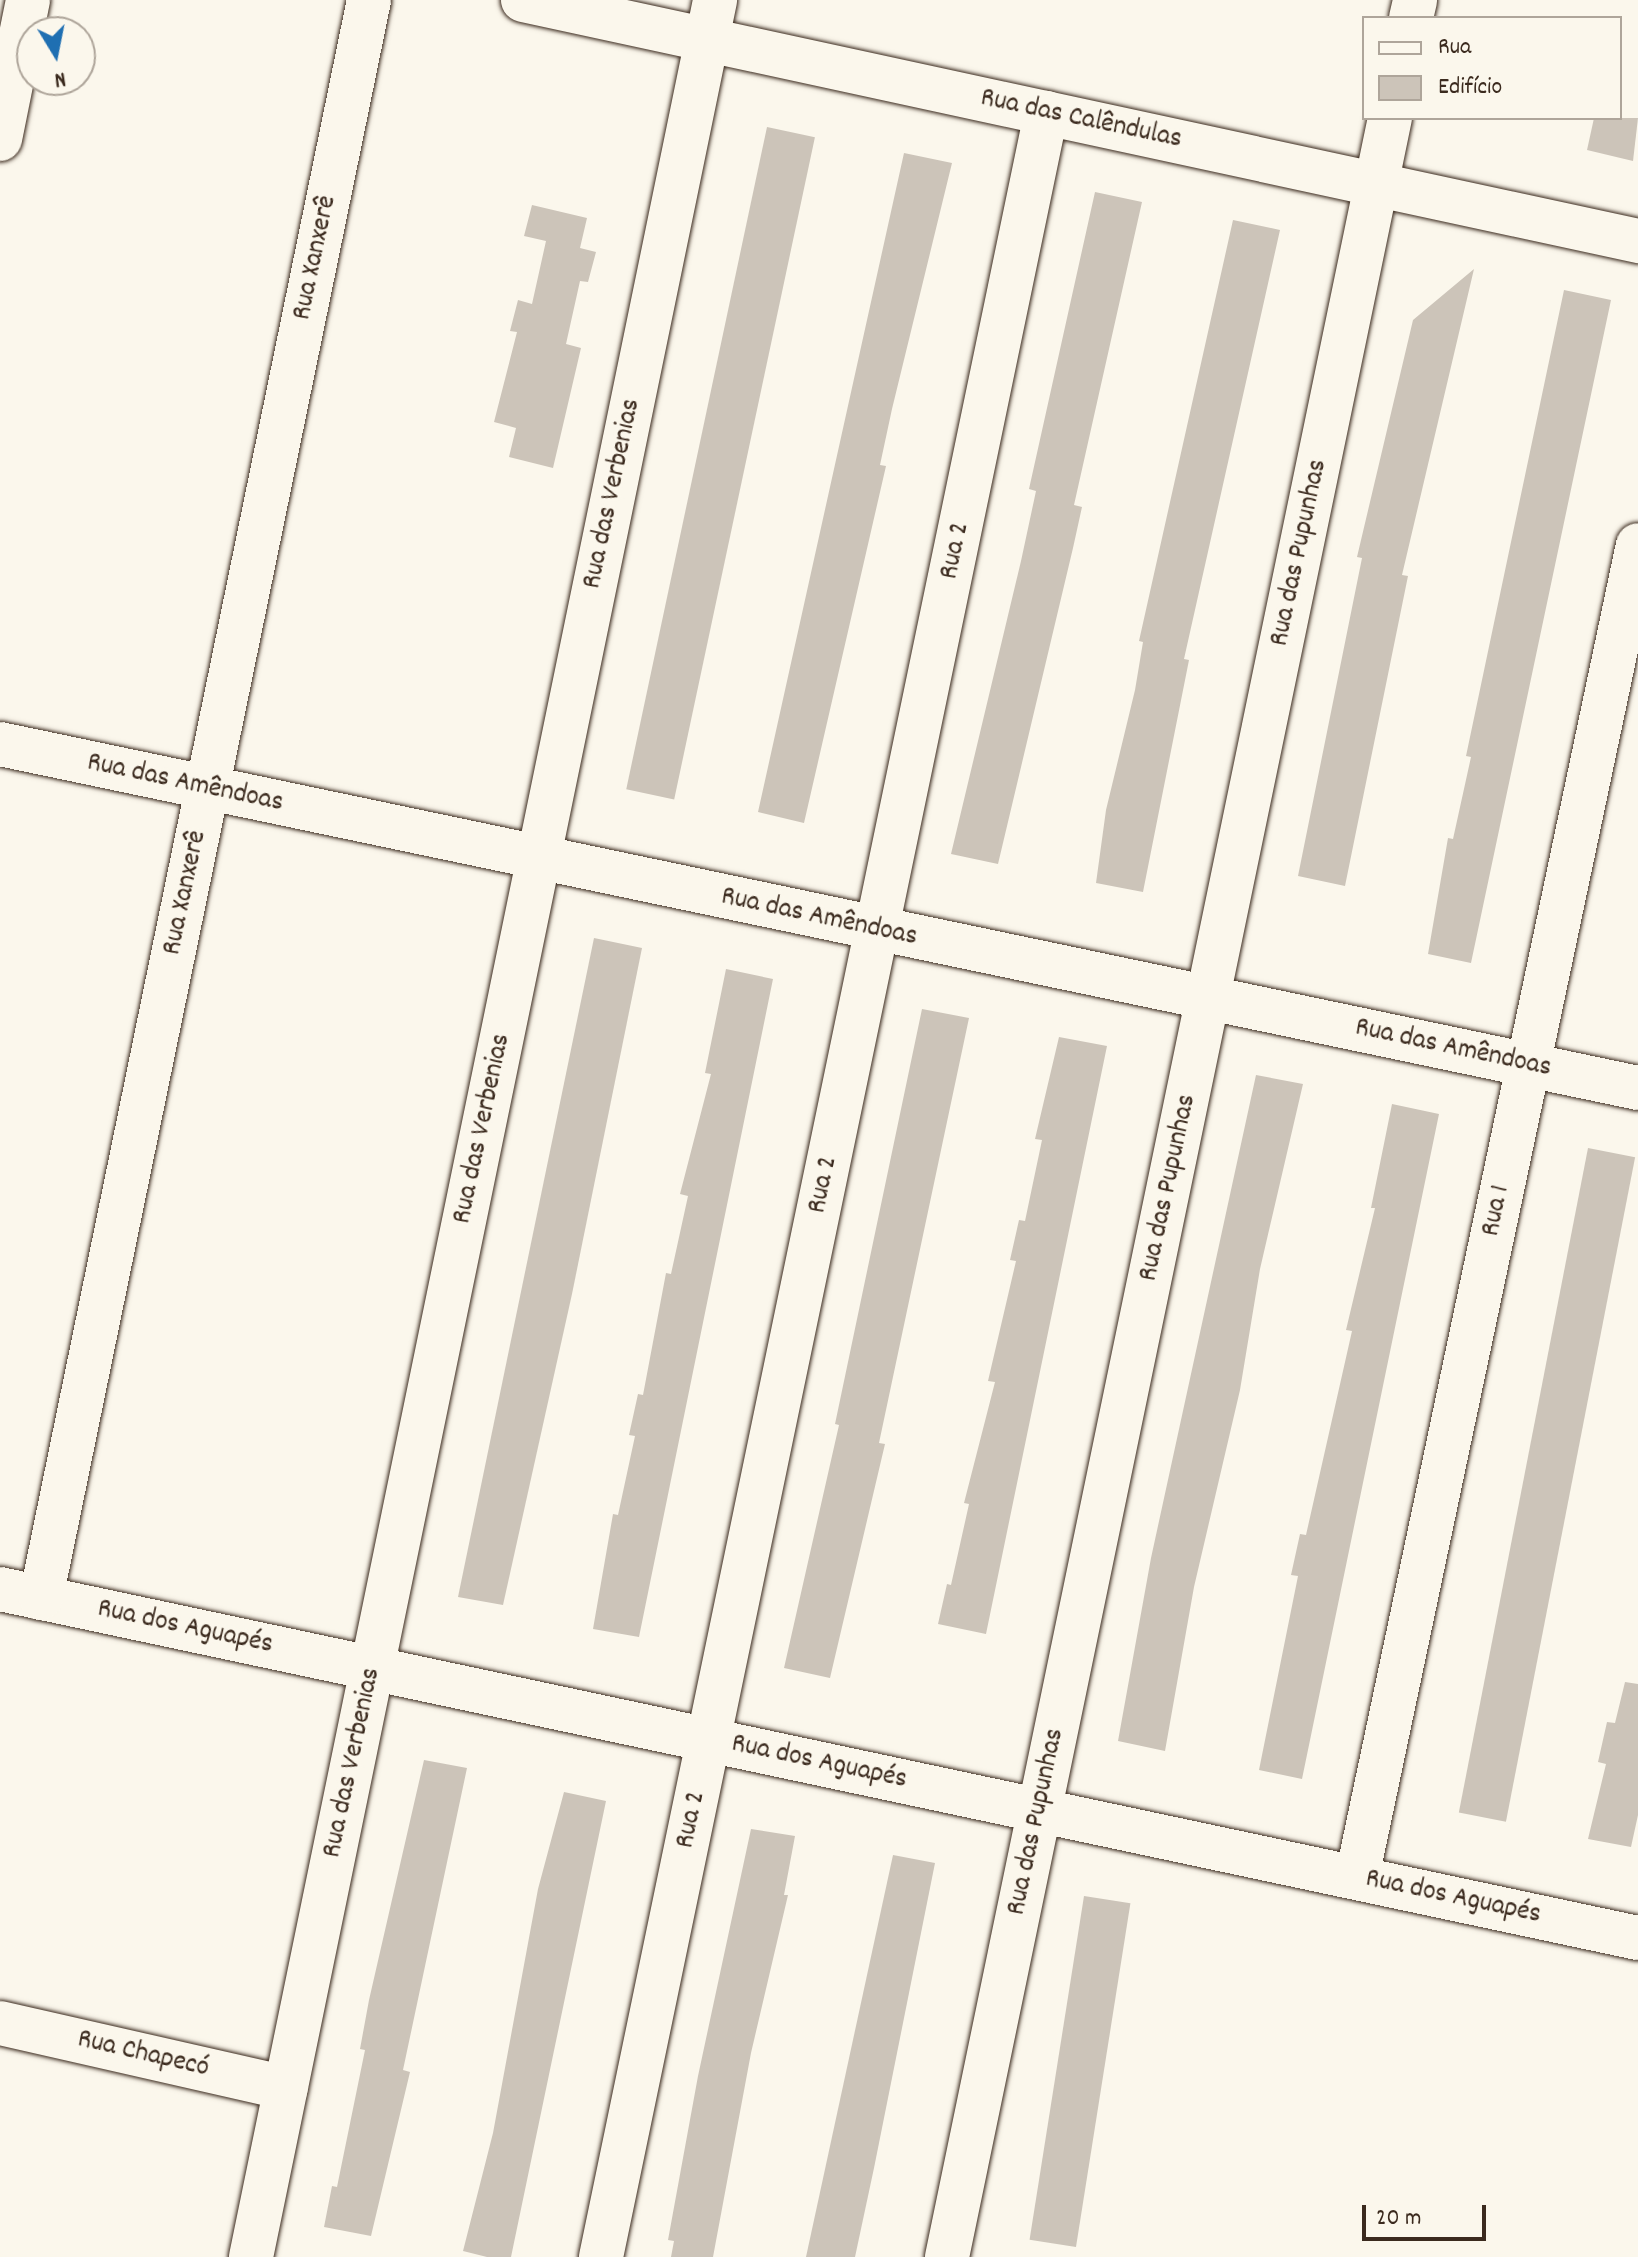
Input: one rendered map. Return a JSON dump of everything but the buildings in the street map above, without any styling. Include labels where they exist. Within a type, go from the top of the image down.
[{"type":"street","points":[[0,139],[28,0]]},
{"type":"street","name":"Rua Xanxerê","points":[[21,1593],[207,789],[369,0]]},
{"type":"street","name":"Rua das Calêndulas","points":[[523,0],[711,19],[1046,113],[1377,182],[1638,241]]},
{"type":"street","name":"Rua das Verbenias","points":[[251,2257],[711,19]]},
{"type":"street","name":"Rua 2","points":[[601,2257],[1046,113]]},
{"type":"street","name":"Rua das Pupunhas","points":[[947,2257],[1390,120]]},
{"type":"street","name":"Rua 1","points":[[1357,1877],[1638,545]]},
{"type":"street","name":"Rua das Amêndoas","points":[[0,744],[538,860],[1638,1088]]},
{"type":"street","name":"Rua dos Aguapés","points":[[21,1593],[1638,1938]]},
{"type":"street","name":"Rua Chapecó","points":[[0,2023],[286,2088]]}]
